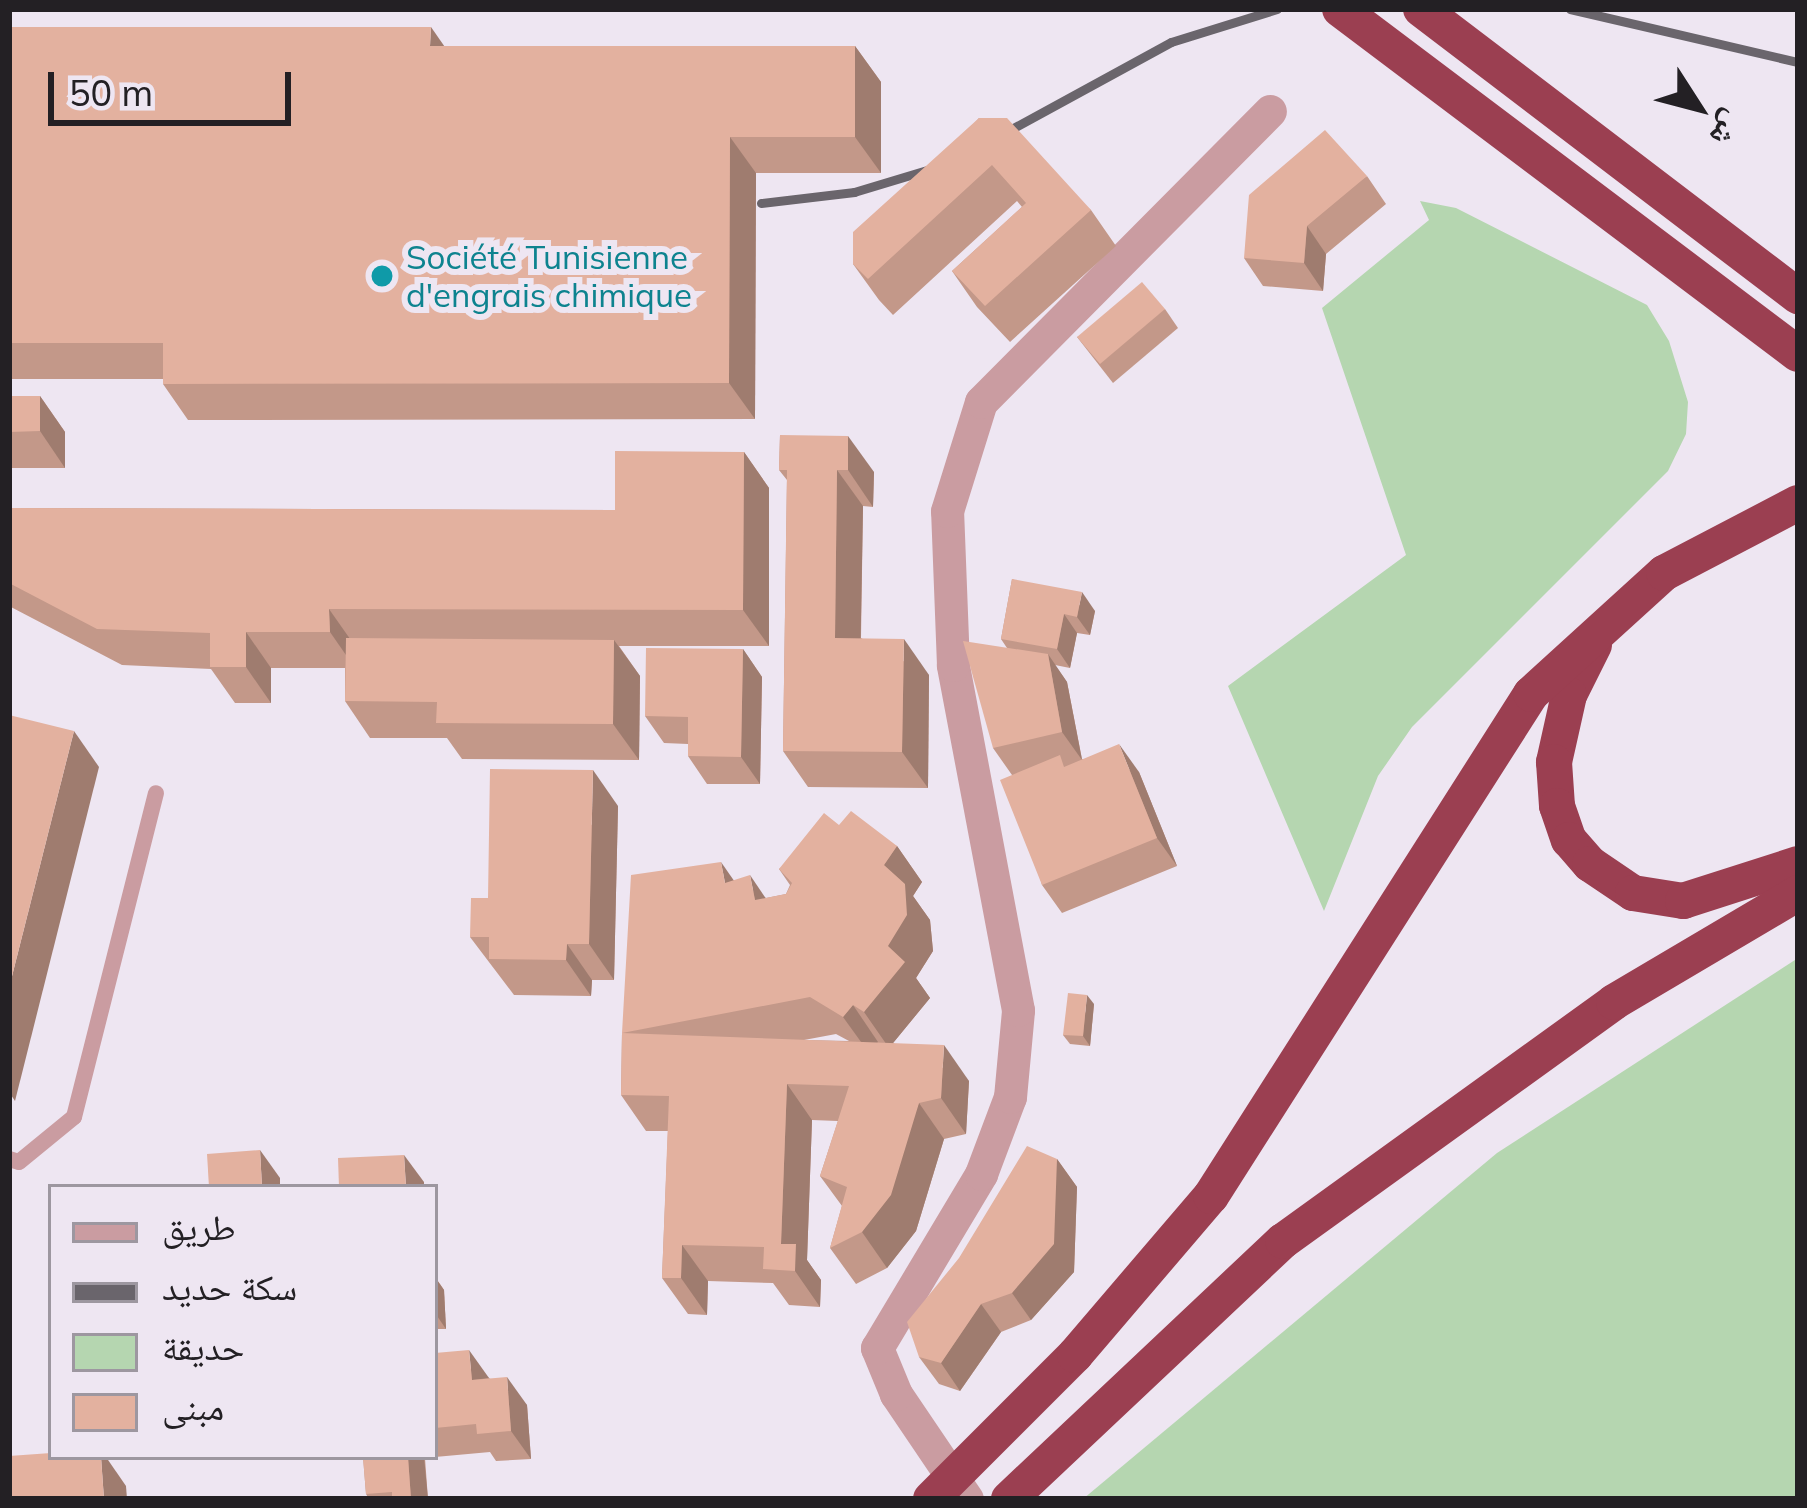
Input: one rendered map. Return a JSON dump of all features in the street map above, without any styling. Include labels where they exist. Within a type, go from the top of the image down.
[{"type":"highway","points":[[1340,9],[1798,354]]},
{"type":"highway","points":[[1421,9],[1798,296]]},
{"type":"highway","points":[[951,1493],[1210,1196],[1489,751],[1531,694],[1664,573],[1798,503]]},
{"type":"highway","points":[[1601,631],[1555,737],[1557,806],[1569,841],[1634,893],[1683,901],[1798,864]]},
{"type":"highway","points":[[1009,1499],[1283,1241],[1614,1002],[1798,893]]},
{"type":"street","points":[[951,1493],[896,1394],[877,1348],[887,1318],[981,1174],[1010,1097],[1018,1010],[953,665],[947,512],[981,402],[1270,111]]},
{"type":"lane","points":[[9,1159],[20,1162],[74,1117],[157,793]]},
{"type":"green space","points":[[1420,201],[1456,208],[1647,305],[1669,341],[1688,402],[1686,434],[1668,471],[1412,727],[1378,776],[1324,911],[1228,686],[1406,555],[1322,308],[1429,220]]},
{"type":"green space","points":[[1798,958],[1798,1499],[1083,1499],[1497,1153]]},
{"type":"building","name":"Société Tunisienne d'engrais chimique","points":[[9,27],[431,27],[430,46],[855,46],[855,137],[730,137],[729,383],[163,384],[163,343],[9,343]]},
{"type":"building","points":[[979,118],[1007,118],[1091,210],[985,306],[952,271],[1026,203],[992,165],[868,279],[853,264],[853,232]]},
{"type":"building","points":[[1325,130],[1367,176],[1307,226],[1304,263],[1244,258],[1249,195]]},
{"type":"building","points":[[1142,282],[1165,309],[1100,364],[1077,337]]},
{"type":"building","points":[[9,396],[40,396],[40,431],[9,432]]},
{"type":"building","points":[[780,435],[848,436],[848,470],[837,470],[835,638],[904,639],[902,752],[783,751],[787,470],[779,470]]},
{"type":"building","points":[[615,451],[744,452],[743,610],[329,609],[330,632],[246,632],[246,667],[210,667],[210,633],[97,629],[9,583],[9,508],[615,510]]},
{"type":"building","points":[[1012,579],[1082,592],[1077,617],[1064,614],[1057,649],[1001,639]]},
{"type":"building","points":[[346,638],[614,640],[613,724],[436,723],[437,702],[345,701]]},
{"type":"building","points":[[963,641],[1048,654],[1062,732],[993,748]]},
{"type":"building","points":[[646,648],[743,649],[741,757],[688,756],[688,717],[645,716]]},
{"type":"building","points":[[9,715],[74,731],[9,988]]},
{"type":"building","points":[[1119,744],[1157,838],[1042,885],[1000,780],[1060,755],[1064,767]]},
{"type":"building","points":[[490,769],[593,770],[589,944],[567,944],[566,960],[489,959],[489,937],[470,937],[471,898],[488,898]]},
{"type":"building","points":[[851,811],[897,846],[884,865],[905,884],[907,915],[888,946],[905,962],[864,1012],[853,1005],[843,1017],[810,997],[622,1033],[631,875],[721,862],[725,883],[750,875],[755,900],[786,894],[792,883],[779,869],[824,813],[839,825]]},
{"type":"building","points":[[1068,993],[1087,995],[1083,1036],[1063,1035]]},
{"type":"building","points":[[622,1033],[944,1045],[941,1098],[919,1103],[891,1195],[862,1232],[830,1248],[847,1187],[820,1176],[849,1086],[787,1084],[781,1244],[796,1244],[795,1271],[763,1269],[764,1247],[682,1245],[681,1278],[662,1278],[669,1096],[621,1095]]},
{"type":"building","points":[[1027,1146],[1057,1159],[1054,1244],[1012,1293],[981,1304],[941,1363],[919,1357],[907,1322],[959,1258]]},
{"type":"building","points":[[260,1150],[262,1184],[209,1184],[207,1154]]},
{"type":"building","points":[[404,1155],[406,1184],[339,1184],[338,1158]]},
{"type":"building","points":[[469,1350],[472,1380],[507,1377],[511,1431],[477,1434],[476,1424],[438,1428],[438,1353]]},
{"type":"building","points":[[48,1453],[48,1460],[101,1460],[104,1499],[9,1499],[9,1456]]},
{"type":"building","points":[[363,1460],[408,1460],[411,1499],[392,1499],[392,1492],[366,1494]]},
{"type":"railway","points":[[984,144],[1171,42],[1277,9]]},
{"type":"railway","points":[[1570,9],[1798,62]]},
{"type":"railway","points":[[761,203],[854,192],[947,164]]},
{"type":"place","name":"Société Tunisienne d'engrais chimique","points":[[382,276]]}]
